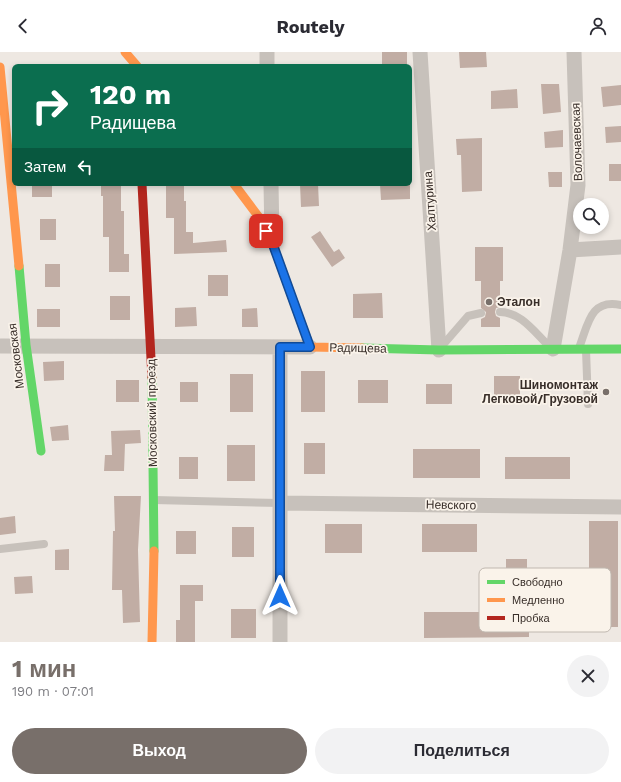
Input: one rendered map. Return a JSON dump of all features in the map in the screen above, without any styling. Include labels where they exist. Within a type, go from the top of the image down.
[{"type":"street","points":[[125,52],[135,64]]},
{"type":"street","points":[[266,52],[267,64]]},
{"type":"street","name":"Халтурина","points":[[420,52],[439,350]]},
{"type":"street","name":"Волочаевская","points":[[553,349],[570,250],[578,185],[574,52]]},
{"type":"street","name":"Московская","points":[[0,67],[26,345],[41,451]]},
{"type":"street","name":"Московский проезд","points":[[142,186],[152,346],[152,642]]},
{"type":"street","points":[[235,186],[260,220],[272,242],[310,347]]},
{"type":"street","points":[[270,186],[272,242]]},
{"type":"street","points":[[570,250],[621,247]]},
{"type":"street","name":"Радищева","points":[[0,346],[310,347],[439,350],[621,349]]},
{"type":"street","points":[[280,347],[280,642]]},
{"type":"street","name":"Невского","points":[[280,503],[621,507]]},
{"type":"lane","points":[[588,404],[582,349],[593,313],[600,306],[607,303],[621,305]]},
{"type":"lane","points":[[500,312],[510,312],[518,316],[553,349]]},
{"type":"lane","points":[[439,350],[468,316],[481,313]]},
{"type":"lane","points":[[153,500],[280,503]]},
{"type":"lane","points":[[0,549],[44,544]]},
{"type":"building","points":[[382,52],[407,52],[407,64],[382,64]]},
{"type":"building","points":[[459,52],[486,52],[487,67],[460,68]]},
{"type":"building","points":[[541,84],[559,84],[561,112],[543,114]]},
{"type":"building","points":[[621,85],[621,105],[603,107],[601,87]]},
{"type":"building","points":[[517,89],[518,108],[491,109],[491,91]]},
{"type":"building","points":[[621,126],[621,142],[606,143],[605,127]]},
{"type":"building","points":[[563,130],[563,147],[545,148],[544,132]]},
{"type":"building","points":[[482,138],[482,191],[462,192],[461,155],[457,155],[456,139]]},
{"type":"building","points":[[609,164],[621,164],[621,181],[609,181]]},
{"type":"building","points":[[548,172],[562,172],[562,187],[549,187]]},
{"type":"building","points":[[32,186],[52,186],[52,197],[32,197]]},
{"type":"building","points":[[101,186],[121,186],[121,211],[124,211],[124,254],[129,254],[129,272],[109,272],[109,237],[103,237],[103,196],[101,196]]},
{"type":"building","points":[[166,186],[184,186],[184,201],[186,201],[186,232],[193,232],[193,243],[226,240],[227,252],[174,254],[174,218],[166,218]]},
{"type":"building","points":[[300,186],[318,186],[319,206],[301,207]]},
{"type":"building","points":[[380,186],[410,186],[410,199],[381,200]]},
{"type":"building","points":[[40,219],[56,219],[56,240],[40,240]]},
{"type":"building","points":[[320,231],[334,252],[339,249],[345,258],[332,267],[311,237]]},
{"type":"building","points":[[475,247],[503,247],[503,281],[500,281],[500,307],[496,308],[495,312],[496,316],[500,318],[500,327],[481,327],[481,319],[485,317],[486,312],[481,308],[481,281],[475,281]]},
{"type":"building","points":[[45,264],[60,264],[60,287],[45,287]]},
{"type":"building","points":[[208,275],[228,275],[228,296],[208,296]]},
{"type":"building","points":[[382,293],[383,318],[353,318],[353,294]]},
{"type":"building","points":[[110,296],[130,296],[130,320],[110,320]]},
{"type":"building","points":[[196,307],[197,326],[175,327],[175,308]]},
{"type":"building","points":[[257,308],[258,327],[242,327],[242,309]]},
{"type":"building","points":[[37,309],[60,309],[60,327],[37,327]]},
{"type":"building","points":[[64,361],[64,380],[44,381],[43,362]]},
{"type":"building","points":[[301,371],[325,371],[325,412],[301,412]]},
{"type":"building","points":[[230,374],[253,374],[253,412],[230,412]]},
{"type":"building","points":[[494,376],[520,376],[520,400],[494,400]]},
{"type":"building","points":[[116,380],[139,380],[139,402],[116,402]]},
{"type":"building","points":[[358,380],[388,380],[388,403],[358,403]]},
{"type":"building","points":[[180,382],[198,382],[198,402],[180,402]]},
{"type":"building","points":[[426,384],[452,384],[452,404],[426,404]]},
{"type":"building","points":[[68,425],[69,440],[52,441],[50,427]]},
{"type":"building","points":[[140,430],[141,443],[125,444],[124,471],[104,471],[105,455],[112,455],[111,431]]},
{"type":"building","points":[[304,443],[325,443],[325,474],[304,474]]},
{"type":"building","points":[[227,445],[255,445],[255,481],[227,481]]},
{"type":"building","points":[[413,449],[480,449],[480,478],[413,478]]},
{"type":"building","points":[[179,457],[198,457],[198,479],[179,479]]},
{"type":"building","points":[[505,457],[570,457],[570,479],[505,479]]},
{"type":"building","points":[[114,496],[141,496],[138,550],[140,622],[123,623],[122,590],[112,590],[113,531],[115,531]]},
{"type":"building","points":[[15,516],[16,533],[0,535],[0,518]]},
{"type":"building","points":[[589,521],[618,521],[618,627],[611,627],[611,568],[589,568]]},
{"type":"building","points":[[325,524],[362,524],[362,553],[325,553]]},
{"type":"building","points":[[422,524],[477,524],[477,552],[422,552]]},
{"type":"building","points":[[232,527],[254,527],[254,557],[232,557]]},
{"type":"building","points":[[176,531],[196,531],[196,554],[176,554]]},
{"type":"building","points":[[69,549],[69,570],[55,570],[55,550]]},
{"type":"building","points":[[506,559],[527,559],[527,568],[506,568]]},
{"type":"building","points":[[32,576],[33,593],[15,594],[14,577]]},
{"type":"building","points":[[180,585],[203,585],[203,601],[195,601],[195,642],[176,642],[176,620],[180,620]]},
{"type":"building","points":[[231,609],[256,609],[256,638],[231,638]]},
{"type":"building","points":[[424,612],[479,612],[479,632],[529,632],[529,637],[424,638]]},
{"type":"traffic: fast","points":[[19,266],[26,345],[41,451]]},
{"type":"traffic: fast","points":[[362,348],[439,350],[621,349]]},
{"type":"traffic: fast","points":[[152,378],[154,551]]},
{"type":"traffic: slow","points":[[125,52],[135,64]]},
{"type":"traffic: slow","points":[[0,67],[19,266]]},
{"type":"traffic: slow","points":[[236,186],[261,220],[272,242],[310,347],[362,348]]},
{"type":"traffic: slow","points":[[152,642],[154,551]]},
{"type":"traffic: jam","points":[[142,186],[152,378]]},
{"type":"place","name":"Эталон","points":[[489,302]]},
{"type":"place","name":"Шиномонтаж Легковой/Грузовой","points":[[606,392]]},
{"type":"route","points":[[266,231],[272,242],[310,347],[280,347],[280,596]]}]
